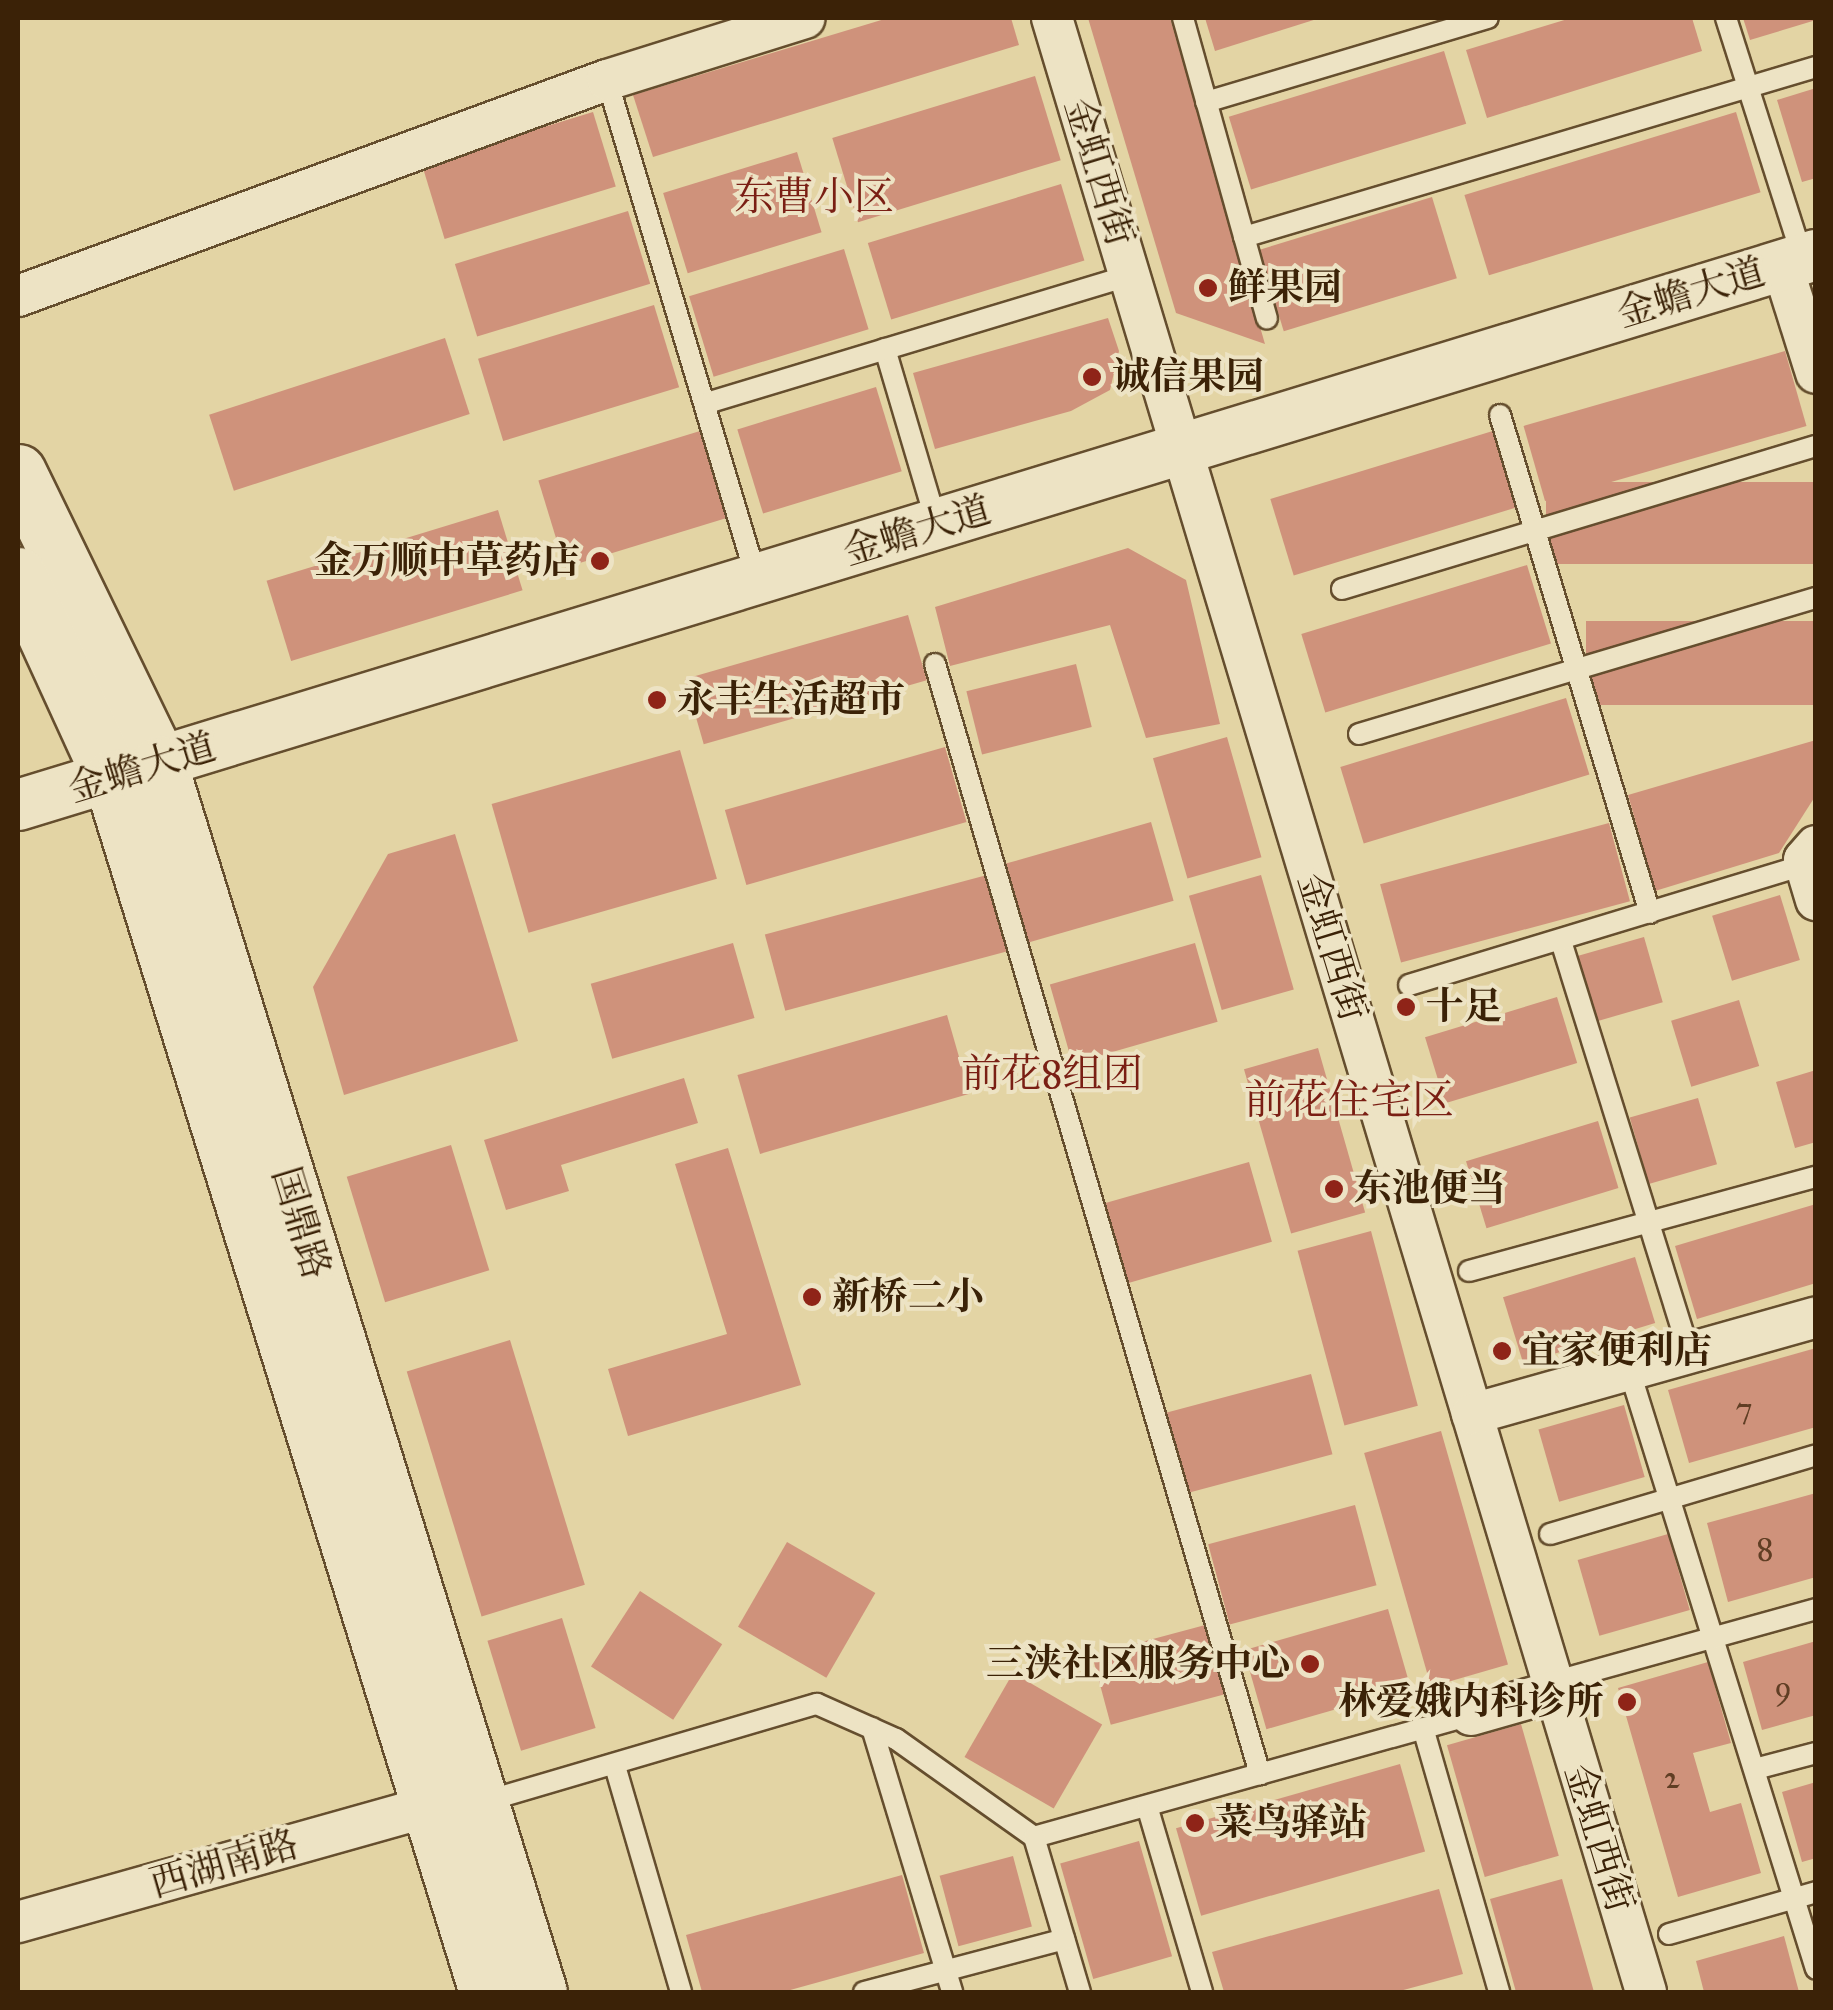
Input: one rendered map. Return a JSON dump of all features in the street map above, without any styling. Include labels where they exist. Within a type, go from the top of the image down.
[{"type":"main road","name":"国鼎路","points":[[18,472],[135,771],[456,1804],[539,1992]]},
{"type":"main road","name":"国鼎路","points":[[18,575],[135,771]]},
{"type":"main road","name":"国鼎路","points":[[456,1804],[487,1992]]},
{"type":"street","points":[[18,296],[607,80],[805,18]]},
{"type":"street","name":"金虹西街","points":[[1052,18],[1646,1992]]},
{"type":"street","points":[[1800,260],[1816,374]]},
{"type":"street","name":"金蟾大道","points":[[18,805],[1800,260]]},
{"type":"street","points":[[1472,1414],[1816,1316]]},
{"type":"street","points":[[1471,1715],[1554,1687]]},
{"type":"street","name":"西湖南路","points":[[18,1922],[456,1804]]},
{"type":"lane","points":[[1182,18],[1267,318]]},
{"type":"lane","points":[[1206,102],[1488,18]]},
{"type":"lane","points":[[1726,18],[1800,260]]},
{"type":"lane","points":[[1244,237],[1816,67]]},
{"type":"lane","points":[[607,80],[707,402],[757,580]]},
{"type":"lane","points":[[707,402],[1130,276]]},
{"type":"lane","points":[[885,348],[937,525]]},
{"type":"lane","points":[[1500,415],[1650,913]]},
{"type":"lane","points":[[1342,590],[1816,446]]},
{"type":"lane","points":[[1359,734],[1816,598]]},
{"type":"lane","points":[[935,664],[1260,1774]]},
{"type":"lane","points":[[1409,985],[1650,913],[1812,870]]},
{"type":"lane","points":[[1561,941],[1690,1352]]},
{"type":"lane","points":[[1469,1271],[1816,1177]]},
{"type":"lane","points":[[1629,1369],[1816,1969]]},
{"type":"lane","points":[[1550,1534],[1816,1455]]},
{"type":"lane","points":[[1554,1687],[1816,1609]]},
{"type":"lane","points":[[456,1804],[615,1766],[817,1704],[872,1728],[1034,1837],[1080,1992]]},
{"type":"lane","points":[[1034,1837],[1471,1715]]},
{"type":"lane","points":[[872,1728],[952,1992]]},
{"type":"lane","points":[[1424,1728],[1498,1992]]},
{"type":"lane","points":[[1755,1769],[1816,1752]]},
{"type":"lane","points":[[615,1766],[681,1992]]},
{"type":"lane","points":[[1146,1806],[1202,1992]]},
{"type":"lane","points":[[1669,1934],[1816,1892]]},
{"type":"lane","points":[[864,1992],[1064,1940]]},
{"type":"building","points":[[888,18],[1011,18],[1019,45],[653,157],[633,95]]},
{"type":"building","points":[[1088,18],[1170,18],[1265,344],[1176,313]]},
{"type":"building","points":[[1205,18],[1320,18],[1215,51]]},
{"type":"building","points":[[1571,18],[1692,18],[1702,51],[1487,118],[1466,50]]},
{"type":"building","points":[[1743,18],[1816,18],[1816,20],[1750,40]]},
{"type":"building","points":[[1444,51],[1466,124],[1251,189],[1229,117]]},
{"type":"building","points":[[1035,76],[1061,160],[858,222],[832,138]]},
{"type":"building","points":[[1816,88],[1816,178],[1802,182],[1777,100]]},
{"type":"building","points":[[593,112],[616,187],[445,239],[422,164]]},
{"type":"building","points":[[1736,112],[1761,192],[1489,275],[1464,195]]},
{"type":"building","points":[[797,152],[822,232],[688,273],[663,193]]},
{"type":"building","points":[[1061,184],[1084,261],[891,320],[868,243]]},
{"type":"building","points":[[1432,197],[1457,278],[1284,331],[1259,250]]},
{"type":"building","points":[[628,211],[650,284],[477,337],[455,264]]},
{"type":"building","points":[[844,249],[869,329],[714,377],[689,296]]},
{"type":"building","points":[[654,305],[679,387],[503,441],[478,359]]},
{"type":"building","points":[[1108,318],[1119,351],[1110,390],[1071,411],[935,449],[913,373]]},
{"type":"building","points":[[445,338],[470,414],[234,491],[209,415]]},
{"type":"building","points":[[1785,351],[1806,426],[1545,501],[1524,426]]},
{"type":"building","points":[[876,387],[902,471],[763,514],[737,429]]},
{"type":"building","points":[[1496,430],[1519,507],[1294,576],[1270,499]]},
{"type":"building","points":[[700,431],[727,518],[565,567],[538,480]]},
{"type":"building","points":[[1546,482],[1816,482],[1816,564],[1546,564]]},
{"type":"building","points":[[498,510],[523,590],[291,661],[267,581]]},
{"type":"building","points":[[1128,548],[1186,580],[1220,724],[1146,738],[1110,625],[950,666],[935,607]]},
{"type":"building","points":[[1527,565],[1551,643],[1325,712],[1301,634]]},
{"type":"building","points":[[908,615],[927,680],[704,744],[685,679]]},
{"type":"building","points":[[1586,621],[1816,621],[1816,705],[1586,705]]},
{"type":"building","points":[[1076,664],[1092,727],[982,754],[966,691]]},
{"type":"building","points":[[1566,698],[1589,775],[1364,844],[1340,767]]},
{"type":"building","points":[[1227,737],[1261,857],[1187,878],[1153,758]]},
{"type":"building","points":[[1816,740],[1816,795],[1779,853],[1655,891],[1628,795]]},
{"type":"building","points":[[945,747],[966,822],[746,885],[725,810]]},
{"type":"building","points":[[680,750],[717,879],[529,933],[492,804]]},
{"type":"building","points":[[1151,822],[1174,901],[1028,942],[1006,864]]},
{"type":"building","points":[[1609,823],[1630,901],[1401,963],[1380,884]]},
{"type":"building","points":[[455,834],[518,1041],[344,1095],[313,987],[388,854]]},
{"type":"building","points":[[987,875],[1007,951],[785,1011],[765,935]]},
{"type":"building","points":[[1261,875],[1294,989],[1222,1010],[1189,896]]},
{"type":"building","points":[[1780,895],[1800,960],[1732,981],[1712,916]]},
{"type":"building","points":[[1644,937],[1663,1002],[1594,1022],[1576,957]]},
{"type":"building","points":[[733,943],[754,1018],[612,1059],[591,984]]},
{"type":"building","points":[[1195,943],[1218,1022],[1072,1063],[1050,985]]},
{"type":"building","points":[[1557,997],[1577,1063],[1445,1103],[1425,1037]]},
{"type":"building","points":[[1739,1000],[1759,1066],[1691,1087],[1671,1021]]},
{"type":"building","points":[[947,1015],[970,1094],[760,1154],[737,1075]]},
{"type":"building","points":[[1318,1048],[1365,1212],[1291,1234],[1244,1069]]},
{"type":"building","points":[[1816,1070],[1816,1142],[1795,1148],[1776,1082]]},
{"type":"building","points":[[684,1078],[698,1123],[561,1165],[569,1191],[506,1210],[484,1140]]},
{"type":"building","points":[[1698,1098],[1717,1164],[1649,1184],[1630,1118]]},
{"type":"building","points":[[1598,1121],[1618,1188],[1486,1228],[1466,1161]]},
{"type":"building","points":[[451,1145],[489,1270],[385,1302],[347,1177]]},
{"type":"building","points":[[728,1148],[801,1385],[628,1436],[608,1369],[727,1334],[675,1164]]},
{"type":"building","points":[[1249,1162],[1272,1242],[1127,1283],[1104,1204]]},
{"type":"building","points":[[1816,1204],[1816,1283],[1697,1319],[1675,1246]]},
{"type":"building","points":[[1371,1231],[1418,1406],[1344,1426],[1298,1251]]},
{"type":"building","points":[[1635,1257],[1655,1323],[1523,1363],[1503,1297]]},
{"type":"building","points":[[510,1340],[585,1585],[482,1616],[407,1372]]},
{"type":"building","points":[[1816,1348],[1816,1427],[1689,1463],[1668,1390]]},
{"type":"building","points":[[1311,1374],[1332,1454],[1187,1493],[1165,1413]]},
{"type":"building","points":[[1624,1405],[1645,1477],[1559,1502],[1538,1430]]},
{"type":"building","points":[[1441,1431],[1508,1665],[1431,1687],[1364,1453]]},
{"type":"building","points":[[1816,1493],[1816,1577],[1728,1602],[1707,1523]]},
{"type":"building","points":[[1355,1505],[1376,1585],[1230,1625],[1208,1544]]},
{"type":"building","points":[[1668,1534],[1690,1610],[1599,1636],[1578,1560]]},
{"type":"building","points":[[787,1542],[875,1593],[826,1678],[738,1627]]},
{"type":"building","points":[[640,1591],[722,1644],[673,1720],[591,1666]]},
{"type":"building","points":[[1388,1609],[1411,1688],[1266,1729],[1244,1650]]},
{"type":"building","points":[[562,1618],[596,1728],[521,1751],[487,1641]]},
{"type":"building","points":[[1209,1624],[1228,1694],[1111,1725],[1092,1655]]},
{"type":"building","points":[[1816,1641],[1816,1715],[1762,1730],[1743,1662]]},
{"type":"building","points":[[1708,1662],[1731,1743],[1693,1753],[1710,1812],[1741,1803],[1761,1873],[1678,1897],[1618,1688]]},
{"type":"building","points":[[1013,1673],[1102,1724],[1054,1809],[964,1757]]},
{"type":"building","points":[[1521,1724],[1559,1856],[1485,1877],[1447,1745]]},
{"type":"building","points":[[1400,1764],[1425,1851],[1201,1916],[1176,1828]]},
{"type":"building","points":[[1816,1782],[1816,1858],[1802,1862],[1782,1792]]},
{"type":"building","points":[[1139,1841],[1172,1956],[1093,1979],[1060,1864]]},
{"type":"building","points":[[1013,1856],[1032,1927],[958,1946],[940,1876]]},
{"type":"building","points":[[902,1875],[924,1953],[783,1992],[702,1992],[686,1935]]},
{"type":"building","points":[[1562,1879],[1594,1992],[1516,1992],[1490,1899]]},
{"type":"building","points":[[1439,1889],[1463,1974],[1396,1992],[1224,1992],[1212,1952]]},
{"type":"building","points":[[1784,1936],[1799,1992],[1704,1992],[1696,1961]]},
{"type":"place","name":"鲜果园","points":[[1208,288]]},
{"type":"place","name":"诚信果园","points":[[1092,377]]},
{"type":"place","name":"金万顺中草药店","points":[[600,561]]},
{"type":"place","name":"永丰生活超市","points":[[657,700]]},
{"type":"place","name":"十足","points":[[1406,1007]]},
{"type":"place","name":"东池便当","points":[[1334,1189]]},
{"type":"place","name":"新桥二小","points":[[812,1297]]},
{"type":"place","name":"宜家便利店","points":[[1502,1351]]},
{"type":"place","name":"三浃社区服务中心","points":[[1310,1664]]},
{"type":"place","name":"林爱娥内科诊所","points":[[1627,1702]]},
{"type":"place","name":"菜鸟驿站","points":[[1195,1823]]},
{"type":"district","name":"东曹小区","points":[[814,197]]},
{"type":"district","name":"前花8组团","points":[[1052,1074]]},
{"type":"district","name":"前花住宅区","points":[[1349,1100]]}]
